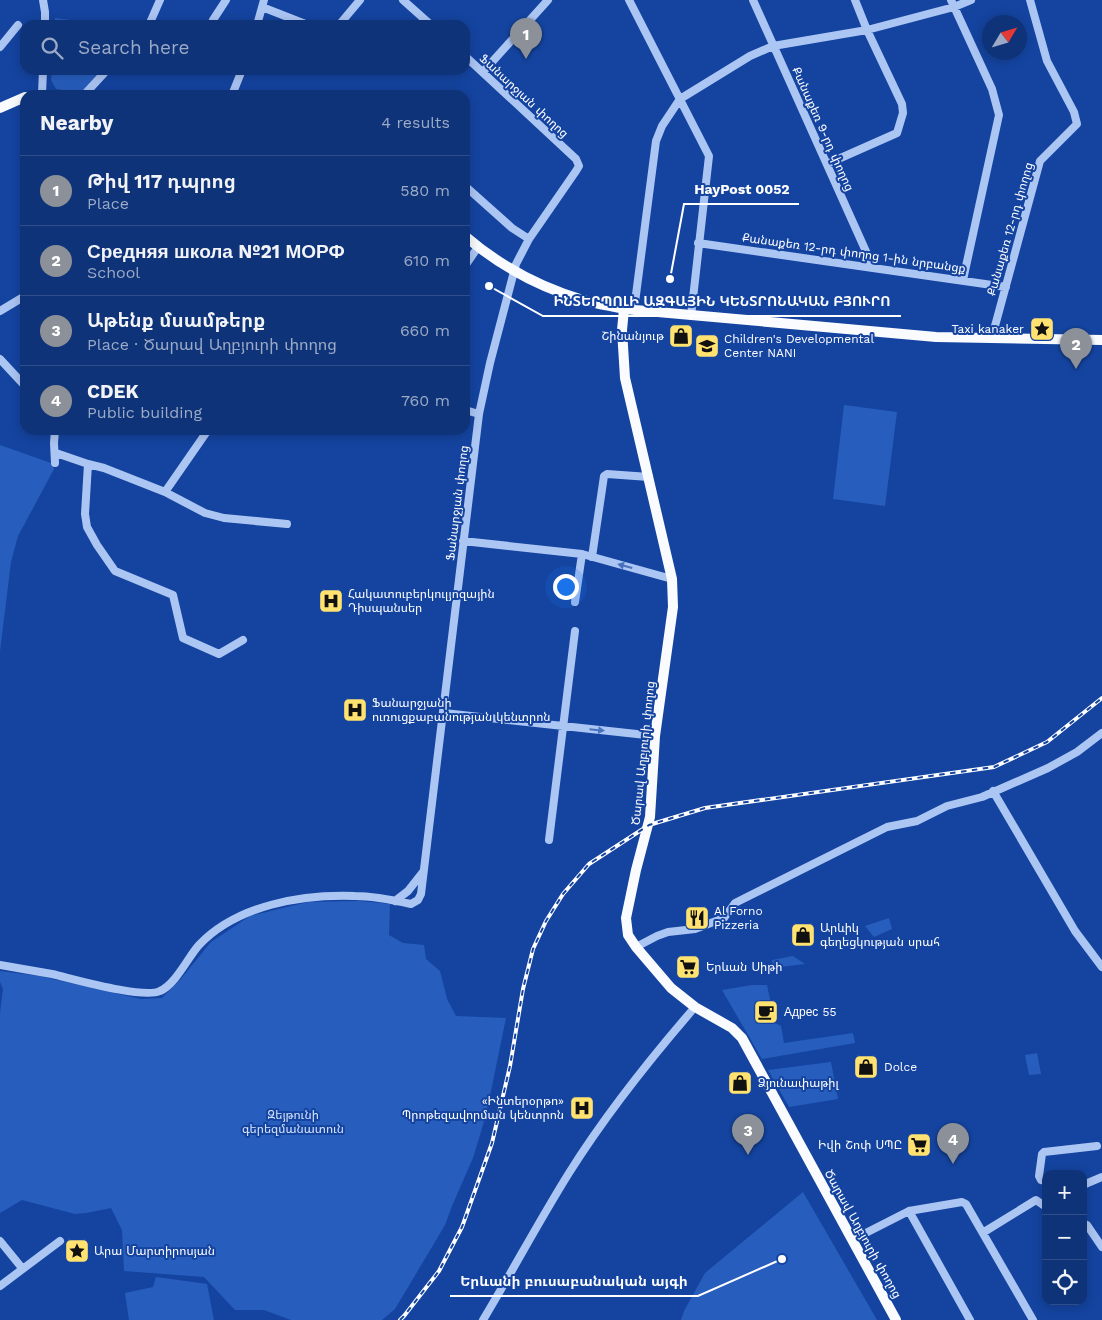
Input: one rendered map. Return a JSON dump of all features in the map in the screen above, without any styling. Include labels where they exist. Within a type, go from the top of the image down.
[{"type":"main road","points":[[0,108],[20,99]]},
{"type":"main road","points":[[470,240],[513,271],[539,284],[583,300],[629,310],[936,336],[1102,340]]},
{"type":"main road","name":"Ծարավ Աղբյուրի փողոց","points":[[629,310],[622,330],[625,378],[672,578],[673,607],[655,736],[649,825],[636,870],[626,918],[628,935],[671,988],[695,1007],[732,1028],[742,1038],[896,1320]]},
{"type":"street","points":[[43,0],[45,20]]},
{"type":"street","points":[[150,20],[160,0]]},
{"type":"street","points":[[213,20],[226,0]]},
{"type":"street","points":[[342,20],[360,0]]},
{"type":"street","points":[[403,0],[425,20]]},
{"type":"street","points":[[483,72],[548,0]]},
{"type":"street","points":[[629,0],[709,156],[691,316]]},
{"type":"street","name":"Քանաքեռ 9-րդ փողոց","points":[[753,0],[873,267]]},
{"type":"street","points":[[827,164],[897,134],[903,114],[902,104],[855,0]]},
{"type":"street","points":[[680,99],[750,56],[773,46],[867,30],[970,0]]},
{"type":"street","name":"Քանաքեռ 12-րդ փողոց","points":[[992,337],[1040,161],[1077,124],[1074,112],[1047,61],[1030,0]]},
{"type":"street","points":[[258,20],[263,3],[298,20]]},
{"type":"street","points":[[952,4],[992,89],[999,115],[964,280]]},
{"type":"street","points":[[0,47],[18,25]]},
{"type":"street","name":"Ֆանարջյան փողոց","points":[[0,965],[130,992],[160,991],[172,981],[200,944],[226,923],[255,910],[283,902],[313,897],[355,896],[411,904],[418,900],[421,894],[444,713],[479,414],[513,271],[528,239],[578,166],[578,162],[470,60]]},
{"type":"street","points":[[42,90],[43,75]]},
{"type":"street","points":[[89,90],[102,75]]},
{"type":"street","points":[[234,90],[240,75]]},
{"type":"street","name":"Ծարավ Աղբյուրի փողոց","points":[[629,310],[656,141],[662,126],[680,99]]},
{"type":"street","points":[[470,190],[512,228],[528,239]]},
{"type":"street","name":"Քանաքեռ 12-րդ փողոց 1-ին նրբանցք","points":[[698,243],[1006,287]]},
{"type":"street","points":[[470,259],[478,247]]},
{"type":"street","points":[[0,310],[20,298]]},
{"type":"street","points":[[0,359],[20,381]]},
{"type":"street","points":[[470,411],[479,414]]},
{"type":"street","points":[[55,435],[56,463]]},
{"type":"street","points":[[165,492],[205,435]]},
{"type":"street","points":[[56,452],[104,468],[165,492],[205,513],[224,518],[287,524]]},
{"type":"street","points":[[88,464],[85,501],[87,527],[115,571],[173,595],[183,638],[219,654],[243,640]]},
{"type":"street","points":[[592,557],[604,476],[607,474],[649,477]]},
{"type":"street","points":[[463,541],[582,554],[672,578]]},
{"type":"street","points":[[575,602],[582,554]]},
{"type":"street","points":[[549,840],[575,631]]},
{"type":"street","points":[[444,713],[655,736]]},
{"type":"street","points":[[636,947],[662,934],[695,929],[724,918],[735,903],[887,827],[917,821],[947,806],[970,801],[1048,768],[1077,752],[1102,733]]},
{"type":"street","points":[[992,791],[1075,931],[1102,967]]},
{"type":"street","points":[[395,901],[408,890],[423,872]]},
{"type":"street","points":[[483,1320],[569,1174],[599,1129],[670,1036],[695,1007]]},
{"type":"street","points":[[1042,1180],[1039,1176],[1042,1154],[1044,1152],[1097,1146]]},
{"type":"street","points":[[1087,1183],[1102,1177]]},
{"type":"street","points":[[984,1232],[1036,1200],[1042,1204]]},
{"type":"street","points":[[852,1240],[909,1211],[964,1202],[984,1232],[1033,1320]]},
{"type":"street","points":[[909,1211],[970,1320]]},
{"type":"street","points":[[1087,1225],[1102,1248]]},
{"type":"street","points":[[0,1241],[22,1268]]},
{"type":"street","points":[[0,1286],[60,1241]]},
{"type":"green space","points":[[52,75],[99,75],[84,90],[56,89],[51,80]]},
{"type":"green space","points":[[844,405],[897,412],[885,506],[833,499]]},
{"type":"green space","points":[[0,445],[51,463],[54,469],[18,536],[11,562],[0,651]]},
{"type":"green space","name":"Զեյթունի գերեզմանատուն","points":[[359,901],[390,904],[389,935],[403,943],[424,945],[426,959],[440,971],[447,999],[456,1016],[506,1018],[486,1115],[473,1158],[445,1225],[395,1309],[382,1320],[291,1320],[264,1310],[235,1310],[204,1277],[124,1271],[122,1230],[111,1208],[75,1214],[22,1200],[0,1213],[0,1013],[3,989],[0,982],[0,971],[39,976],[141,999],[162,998],[180,980],[211,942],[250,916],[308,902]]},
{"type":"green space","points":[[889,918],[892,929],[874,937],[865,926]]},
{"type":"green space","points":[[793,956],[805,964],[773,968],[772,960]]},
{"type":"green space","points":[[752,985],[767,985],[775,1023],[781,1026],[784,1043],[853,1033],[855,1043],[762,1059],[722,990]]},
{"type":"green space","points":[[1037,1053],[1041,1074],[1029,1075],[1025,1055]]},
{"type":"green space","points":[[831,1062],[838,1099],[789,1107],[768,1070]]},
{"type":"green space","points":[[803,1192],[877,1320],[681,1320],[705,1273]]},
{"type":"green space","points":[[156,1277],[207,1284],[214,1320],[129,1320],[125,1293],[153,1287]]},
{"type":"railway","points":[[400,1320],[439,1271],[462,1227],[492,1143],[510,1066],[523,989],[533,949],[546,921],[563,894],[589,864],[649,825],[705,808],[994,767],[1047,742],[1102,698]]},
{"type":"place","name":"Թիվ 117 դպրոց","points":[[526,59]]},
{"type":"place","name":"HayPost 0052","points":[[670,279]]},
{"type":"place","name":"ԻՆՏԵՐՊՈԼԻ ԱԶԳԱՅԻՆ ԿԵՆՏՐՈՆԱԿԱՆ ԲՅՈՒՐՈ","points":[[489,286]]},
{"type":"place","name":"Taxi kanaker","points":[[1042,329]]},
{"type":"place","name":"Շինանյութ","points":[[681,336]]},
{"type":"place","name":"Children's Developmental Center NANI","points":[[707,346]]},
{"type":"place","name":"Средняя школа №21 МОРФ","points":[[1076,369]]},
{"type":"place","name":"Հակատուբերկուլյոզային Դիսպանսեր","points":[[331,601]]},
{"type":"place","name":"Ֆանարջյանի ուռուցքաբանության կենտրոն","points":[[355,710]]},
{"type":"place","name":"Al Forno Pizzeria","points":[[697,918]]},
{"type":"place","name":"Արևիկ գեղեցկության սրահ","points":[[803,935]]},
{"type":"place","name":"Երևան Սիթի","points":[[688,967]]},
{"type":"place","name":"Адрес 55","points":[[766,1012]]},
{"type":"place","name":"Dolce","points":[[866,1067]]},
{"type":"place","name":"Ձյունափաթիլ","points":[[740,1083]]},
{"type":"place","name":"«Ինտերօրթո» Պրոթեզավորման կենտրոն","points":[[582,1108]]},
{"type":"place","name":"Իվի Շոփ ՍՊԸ","points":[[919,1145]]},
{"type":"place","name":"Աթենք մսամթերք","points":[[748,1155]]},
{"type":"place","name":"CDEK","points":[[953,1164]]},
{"type":"place","name":"Արա Մարտիրոսյան","points":[[77,1251]]},
{"type":"place","name":"Երևանի բուսաբանական այգի","points":[[782,1259]]}]
